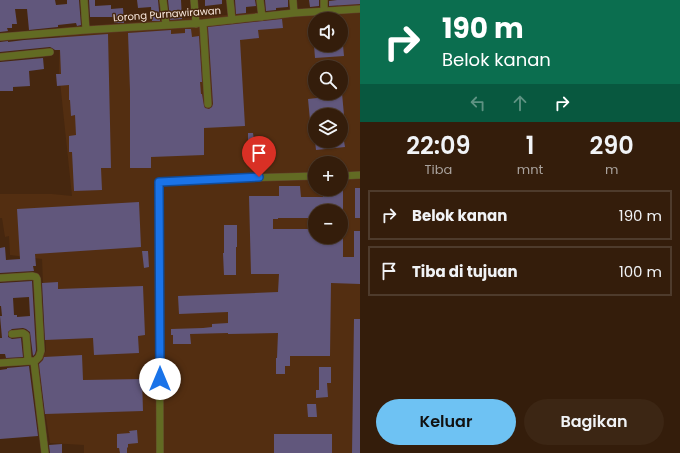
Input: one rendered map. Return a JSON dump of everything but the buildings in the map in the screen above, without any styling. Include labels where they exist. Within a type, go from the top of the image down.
[{"type":"street","points":[[84,0],[86,30]]},
{"type":"street","points":[[164,0],[166,25]]},
{"type":"street","points":[[194,0],[199,23],[208,104]]},
{"type":"street","points":[[230,0],[232,20]]},
{"type":"street","points":[[260,0],[262,17]]},
{"type":"street","points":[[293,0],[294,13]]},
{"type":"street","points":[[324,0],[324,12]]},
{"type":"street","name":"Lorong Purnawirawan","points":[[324,12],[360,9]]},
{"type":"street","name":"Lorong Purnawirawan","points":[[0,37],[199,23],[308,13]]},
{"type":"street","points":[[0,57],[50,52]]},
{"type":"street","points":[[348,175],[360,174]]},
{"type":"street","points":[[160,453],[159,182],[308,176]]},
{"type":"street","points":[[0,278],[36,277],[41,351],[39,357],[31,361],[0,363]]},
{"type":"street","points":[[12,334],[23,333],[26,335],[45,453]]},
{"type":"shaded area","points":[[338,0],[360,0],[360,453],[84,453],[84,445],[50,443],[38,365],[46,351],[42,259],[10,255],[9,236],[5,237],[2,218],[0,218],[0,194],[52,194],[72,196],[59,72],[60,28],[338,6]]},
{"type":"route","points":[[160,379],[159,182],[259,177]]}]
